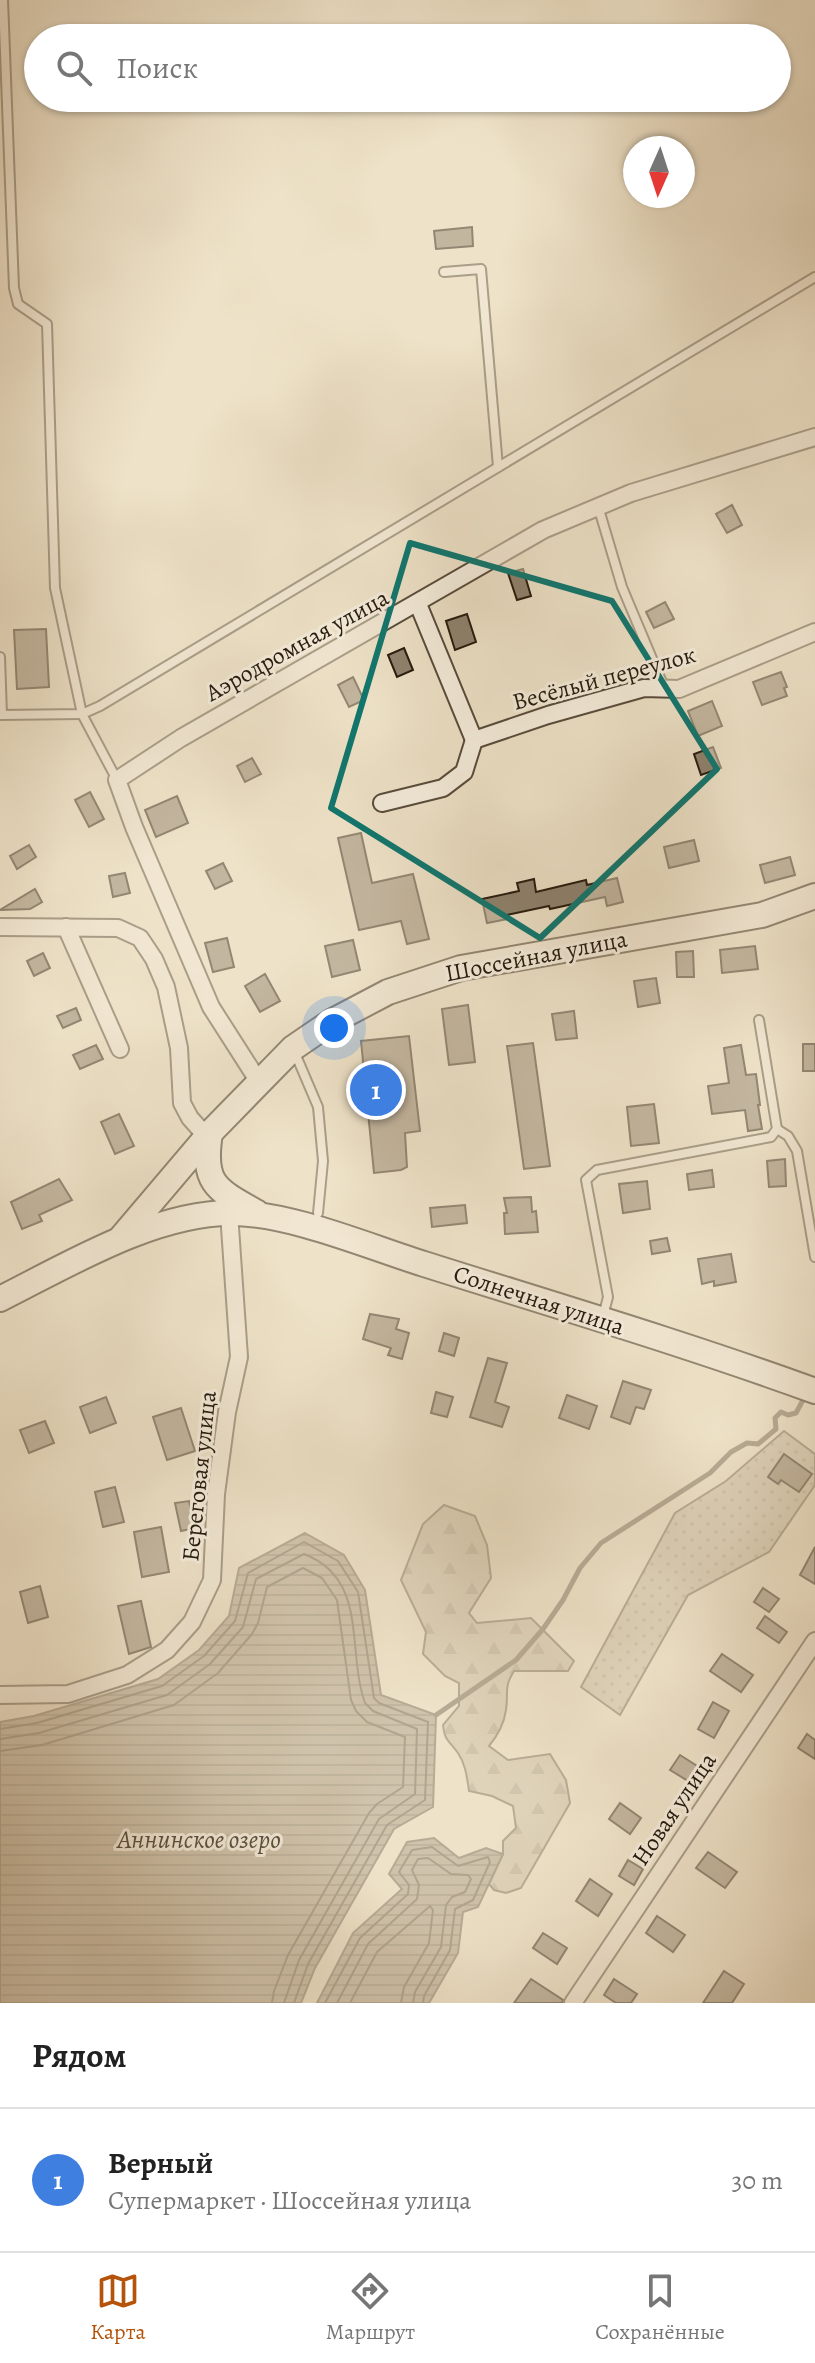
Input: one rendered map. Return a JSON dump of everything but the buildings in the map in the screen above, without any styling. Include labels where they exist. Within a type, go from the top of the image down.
[{"type":"main road","name":"Шоссейная улица","points":[[120,1239],[208,1135],[293,1048],[331,1022],[388,992],[461,968],[762,915],[815,896]]},
{"type":"main road","points":[[208,1135],[206,1159],[209,1173],[221,1192],[261,1215]]},
{"type":"main road","points":[[0,1299],[120,1239],[190,1218],[229,1213],[261,1215]]},
{"type":"main road","name":"Солнечная улица","points":[[261,1215],[602,1319],[815,1391]]},
{"type":"street","name":"Аэродромная улица","points":[[117,780],[181,738],[543,530],[631,493],[815,437]]},
{"type":"street","points":[[382,803],[443,788],[464,772],[474,740],[418,604]]},
{"type":"street","name":"Весёлый переулок","points":[[474,740],[644,688],[679,689],[815,632]]},
{"type":"street","points":[[117,780],[211,1007],[259,1082]]},
{"type":"street","points":[[0,927],[118,928],[140,938],[154,959],[166,987],[179,1048],[182,1103],[190,1118],[208,1135]]},
{"type":"street","points":[[66,927],[120,1049]]},
{"type":"street","name":"Береговая улица","points":[[0,1695],[68,1694],[127,1675],[167,1650],[192,1622],[206,1594],[212,1580],[216,1494],[227,1412],[239,1357],[229,1213]]},
{"type":"street","name":"Новая улица","points":[[573,2003],[815,1641]]},
{"type":"lane","points":[[3,0],[14,288],[18,304],[47,324],[55,588],[82,714],[117,780]]},
{"type":"lane","points":[[444,272],[481,269],[498,467]]},
{"type":"lane","points":[[0,657],[1,715],[82,714],[100,706],[815,277]]},
{"type":"lane","points":[[597,506],[622,587],[664,687]]},
{"type":"lane","points":[[602,1319],[608,1297],[586,1180],[597,1170],[771,1137],[777,1129],[759,1020]]},
{"type":"lane","points":[[293,1048],[318,1107],[323,1161],[318,1213]]},
{"type":"lane","points":[[777,1129],[788,1136],[797,1151],[815,1257]]},
{"type":"highlighted area","points":[[410,543],[612,601],[717,769],[540,938],[331,808]]},
{"type":"green space","points":[[784,1431],[815,1454],[815,1485],[769,1552],[688,1595],[620,1715],[581,1687],[675,1513],[726,1481]]},
{"type":"green space","points":[[444,1505],[475,1516],[487,1545],[491,1578],[469,1613],[477,1623],[531,1618],[574,1661],[568,1671],[514,1671],[507,1686],[504,1720],[489,1746],[508,1760],[550,1754],[566,1780],[570,1803],[521,1888],[506,1893],[494,1890],[489,1884],[503,1854],[503,1841],[516,1828],[513,1806],[492,1796],[469,1791],[463,1762],[446,1738],[443,1725],[459,1706],[459,1683],[445,1676],[423,1654],[426,1632],[401,1580],[423,1524]]},
{"type":"water","name":"Аннинское озеро","points":[[305,1533],[344,1555],[365,1590],[381,1695],[436,1715],[433,1807],[394,1829],[315,1968],[301,2003],[0,2003],[0,1722],[34,1716],[158,1679],[199,1650],[229,1616],[239,1568]]},
{"type":"water","points":[[434,1838],[459,1858],[486,1848],[503,1854],[478,1907],[463,1912],[458,1953],[429,2003],[317,2003],[353,1933],[402,1889],[389,1874],[407,1842]]},
{"type":"waterway","points":[[436,1715],[516,1660],[543,1629],[580,1568],[601,1543],[710,1473],[731,1452],[747,1443],[758,1444],[776,1429],[775,1418],[781,1412],[788,1415],[796,1413],[803,1400]]},
{"type":"place","name":"Верный","points":[[376,1090]]}]
